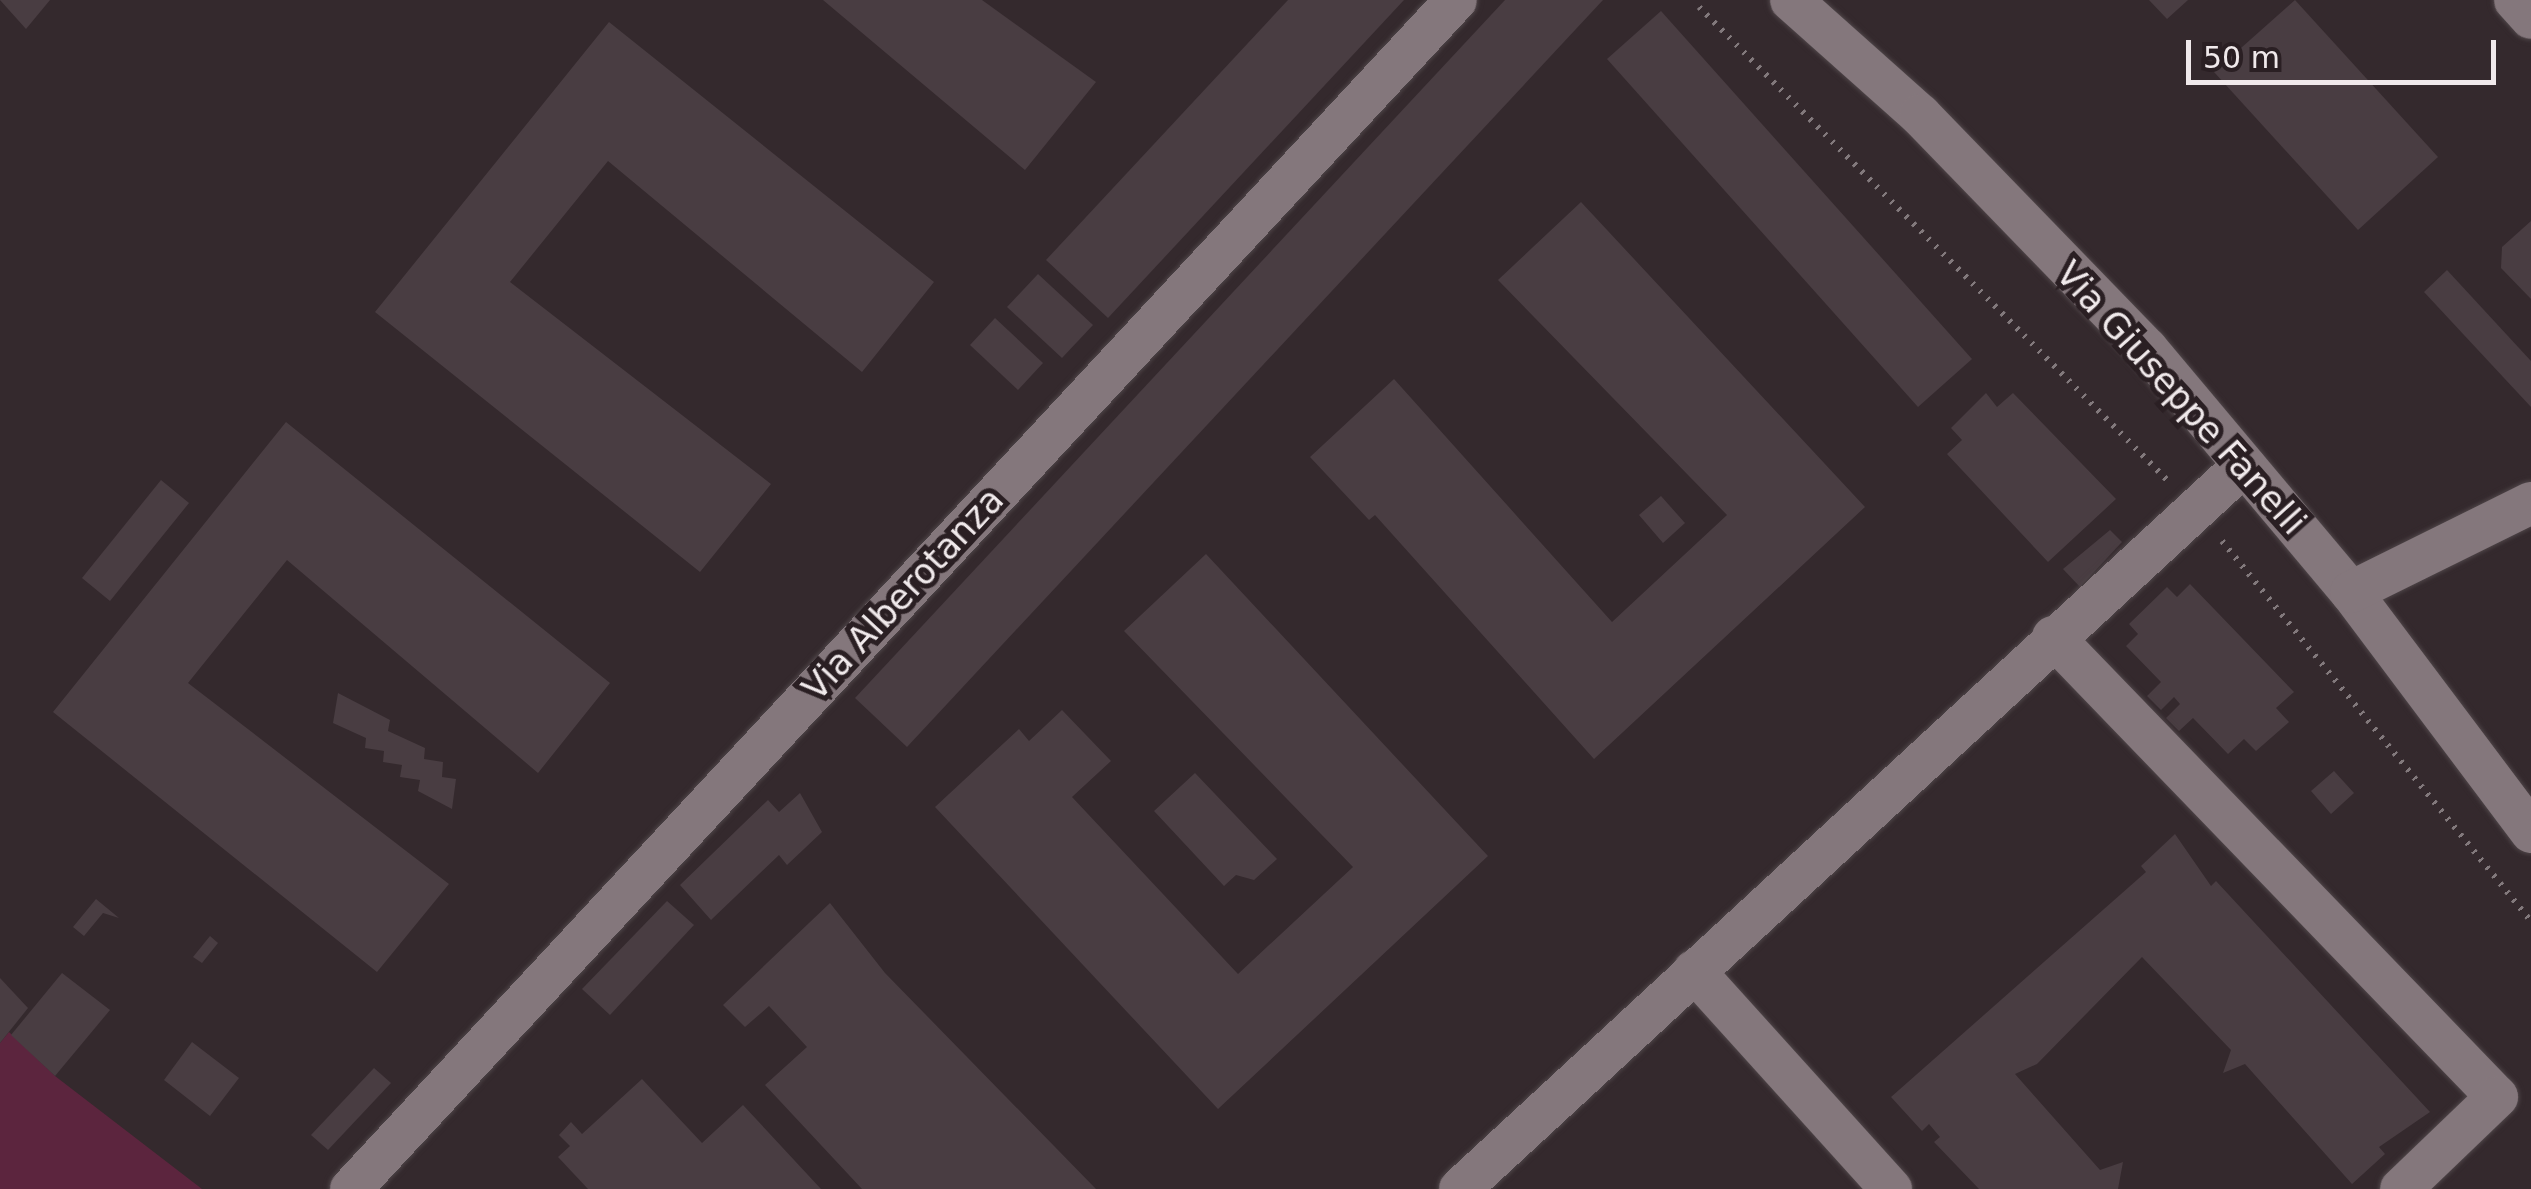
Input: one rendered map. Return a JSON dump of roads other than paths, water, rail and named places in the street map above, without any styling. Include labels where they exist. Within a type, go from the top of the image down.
[{"type":"street","name":"Via Alberotanza","points":[[351,1189],[1456,0]]},
{"type":"street","name":"Via Giuseppe Fanelli","points":[[1791,0],[1920,116],[2147,349],[2351,592],[2531,832]]},
{"type":"street","points":[[2515,0],[2531,18]]},
{"type":"street","points":[[1460,1189],[2052,637],[2244,465]]},
{"type":"street","points":[[2351,592],[2531,503]]},
{"type":"street","points":[[2052,637],[2497,1098],[2401,1189]]},
{"type":"street","points":[[1694,972],[1891,1189]]}]
